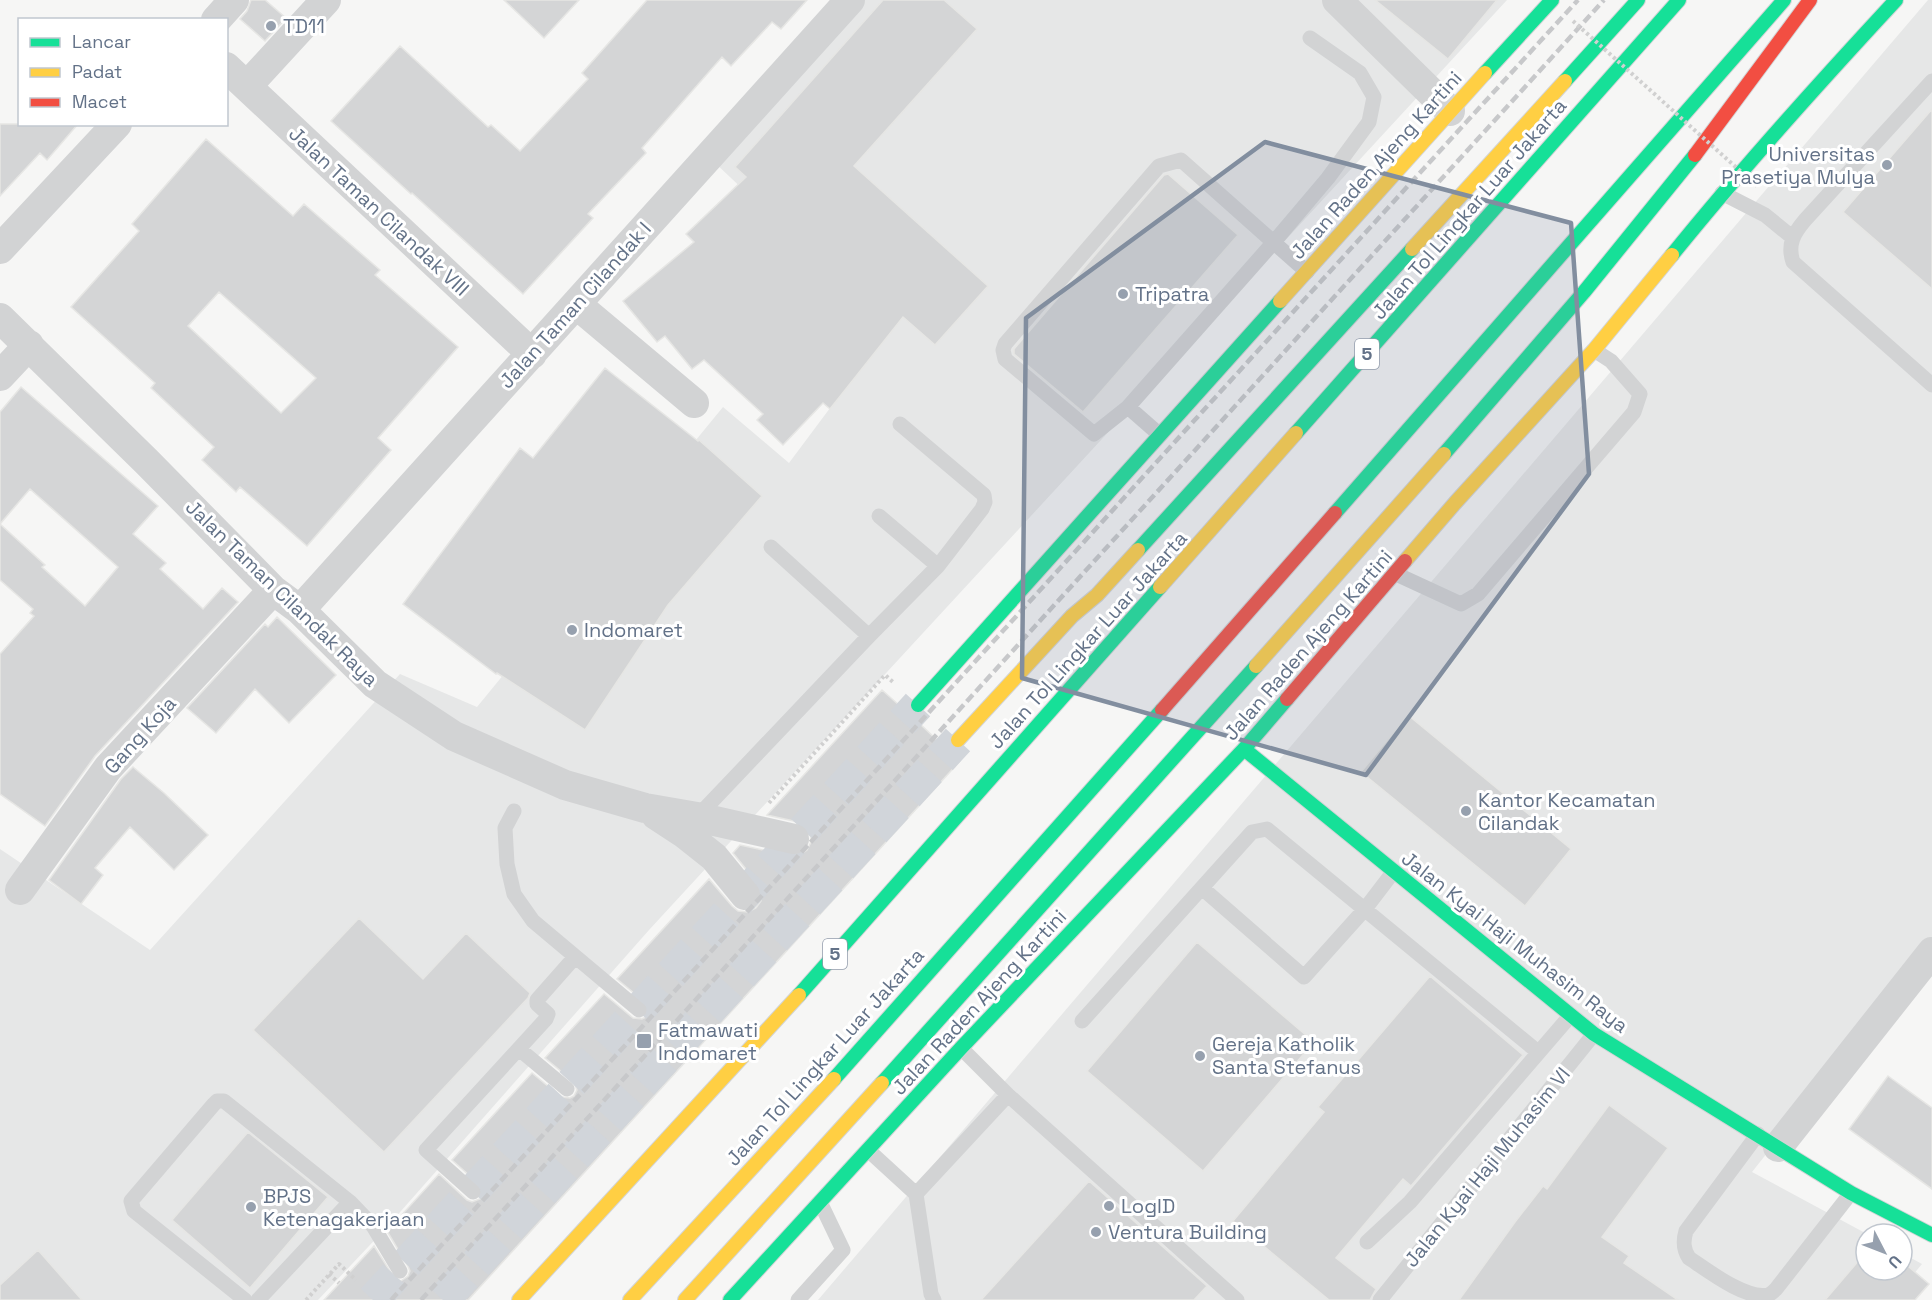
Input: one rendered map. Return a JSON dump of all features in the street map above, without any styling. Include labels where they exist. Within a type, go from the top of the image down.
[{"type":"main road","name":"Jalan Raden Ajeng Kartini","points":[[918,705],[1552,0]]},
{"type":"main road","points":[[961,743],[1082,620],[1097,595],[1638,0]]},
{"type":"main road","name":"Jalan Tol Lingkar Luar Jakarta","points":[[519,1300],[808,985],[1679,0]]},
{"type":"main road","name":"Jalan Tol Lingkar Luar Jakarta","points":[[630,1300],[872,1038],[1216,650],[1784,0]]},
{"type":"main road","points":[[685,1300],[1164,770],[1504,385],[1623,246],[1765,64],[1810,0]]},
{"type":"main road","name":"Jalan Raden Ajeng Kartini","points":[[730,1300],[961,1048],[1244,749],[1455,503],[1594,350],[1722,193],[1896,0]]},
{"type":"main road","name":"Jalan Kyai Haji Muhasim Raya","points":[[1244,749],[1594,1034],[1851,1193],[1932,1235]]},
{"type":"street","points":[[218,18],[234,0]]},
{"type":"street","points":[[237,77],[326,0]]},
{"type":"street","name":"Jalan Taman Cilandak I","points":[[300,610],[850,0]]},
{"type":"street","points":[[1337,0],[1450,111]]},
{"type":"street","name":"Jalan Taman Cilandak VIII","points":[[237,77],[532,354]]},
{"type":"street","points":[[0,249],[115,126]]},
{"type":"street","points":[[576,304],[694,403]]},
{"type":"street","name":"Jalan Taman Cilandak Raya","points":[[0,318],[273,590],[300,610],[375,684],[454,736],[565,785],[645,808],[698,817],[794,839]]},
{"type":"street","points":[[0,376],[29,345]]},
{"type":"street","name":"Gang Koja","points":[[20,890],[108,768],[273,590]]},
{"type":"street","name":"Jalan Taman Cilandak Raya","points":[[645,808],[685,834],[714,857],[745,895]]},
{"type":"street","points":[[1768,1141],[1932,952]]},
{"type":"lane","points":[[1307,272],[1273,243],[1181,160],[1159,165],[1005,345],[1003,350],[1005,358],[1094,435],[1128,407],[1273,243],[1328,178],[1370,122],[1374,97],[1360,73],[1310,38]]},
{"type":"lane","points":[[1932,81],[1805,219],[1792,237],[1790,250],[1793,262],[1932,385]]},
{"type":"lane","points":[[1722,193],[1765,215],[1792,237]]},
{"type":"lane","points":[[1396,574],[1461,604],[1478,594],[1634,412],[1640,394],[1611,361],[1594,350]]},
{"type":"lane","points":[[1128,407],[1160,435]]},
{"type":"lane","points":[[698,817],[938,566],[982,509],[985,502],[984,495],[900,424]]},
{"type":"lane","points":[[879,516],[938,566]]},
{"type":"lane","points":[[771,547],[869,636]]},
{"type":"lane","points":[[514,811],[505,828],[507,864],[514,894],[533,921],[639,1010]]},
{"type":"lane","points":[[1082,1021],[1252,832],[1267,829],[1538,1052]]},
{"type":"lane","points":[[1202,888],[1304,977],[1365,909],[1394,871]]},
{"type":"lane","points":[[473,1192],[426,1150],[546,1019],[548,1014],[537,1004],[537,1000],[575,957]]},
{"type":"lane","points":[[1368,1242],[1410,1202],[1570,1016]]},
{"type":"lane","name":"Jalan Kyai Haji Muhasim VI","points":[[1380,1300],[1594,1034]]},
{"type":"lane","points":[[519,1048],[567,1089]]},
{"type":"lane","points":[[961,1048],[1008,1095],[1237,1300]]},
{"type":"lane","points":[[916,1194],[1008,1095]]},
{"type":"lane","points":[[245,1300],[134,1210],[131,1205],[131,1201],[217,1101],[224,1101],[350,1202],[373,1226],[400,1270]]},
{"type":"lane","points":[[1768,1141],[1686,1231],[1684,1238],[1689,1258],[1742,1293],[1768,1295],[1776,1289],[1851,1193]]},
{"type":"lane","points":[[863,1155],[916,1194],[931,1294],[934,1300]]},
{"type":"lane","points":[[258,1300],[350,1202]]},
{"type":"lane","points":[[798,1300],[843,1250],[820,1202]]},
{"type":"path","points":[[1573,21],[1757,186]]},
{"type":"path","points":[[761,811],[885,675],[899,687]]},
{"type":"path","points":[[820,746],[826,751]]},
{"type":"path","points":[[306,1300],[339,1264],[356,1280]]},
{"type":"path","points":[[329,1274],[339,1283]]},
{"type":"highlighted area","points":[[1265,142],[1571,223],[1589,474],[1366,775],[1022,678],[1026,318]]},
{"type":"shaded area","points":[[865,0],[1507,0],[649,930],[386,1228],[318,1300],[0,1300],[0,849],[150,950],[400,674],[477,707],[723,407],[789,463],[889,329],[714,162]]},
{"type":"shaded area","points":[[1928,0],[1932,0],[1932,945],[1752,1172],[1854,1227],[1854,1282],[1907,1282],[1892,1300],[818,1300]]},
{"type":"shaded area","points":[[1914,1260],[1922,1264],[1914,1274]]},
{"type":"building","name":"TD11","points":[[251,0],[265,0],[286,18],[265,41],[240,19],[247,11]]},
{"type":"building","points":[[504,0],[579,0],[544,38]]},
{"type":"building","points":[[647,0],[807,0],[781,29],[772,22],[731,66],[722,57],[642,148],[646,153],[588,214],[593,218],[523,294],[331,121],[400,46],[488,127],[491,125],[520,151],[588,79],[582,73]]},
{"type":"building","points":[[883,0],[944,0],[977,29],[854,166],[988,286],[935,345],[903,317],[830,409],[823,403],[783,445],[757,420],[763,414],[704,360],[692,369],[665,336],[657,342],[623,301],[694,242],[686,234],[746,177],[735,167]]},
{"type":"building","points":[[1375,0],[1497,0],[1448,59]]},
{"type":"building","points":[[1932,109],[1932,289],[1843,212]]},
{"type":"building","points":[[0,124],[76,126],[47,160],[40,153],[0,196]]},
{"type":"building","points":[[206,139],[293,216],[304,204],[380,270],[375,275],[458,347],[378,438],[391,450],[307,546],[240,487],[236,492],[202,460],[214,447],[151,388],[155,383],[71,307],[139,231],[132,224]],"holes":[[[219,292],[316,378],[281,413],[188,326]]]},
{"type":"building","name":"Tripatra","points":[[1168,174],[1238,235],[1083,412],[1014,354],[1014,349],[1164,175]]},
{"type":"building","points":[[605,368],[699,440],[762,496],[668,605],[585,730],[496,674],[403,604],[520,448],[533,458]]},
{"type":"building","points":[[21,387],[158,506],[133,534],[166,563],[160,569],[203,609],[222,588],[238,602],[95,756],[45,826],[0,794],[0,654],[34,616],[30,613],[33,609],[0,580],[0,412]],"holes":[[[30,489],[118,567],[85,606],[0,524]]]},
{"type":"building","points":[[277,617],[336,675],[289,723],[255,689],[216,733],[187,708],[265,624],[268,627]]},
{"type":"building","points":[[882,690],[900,706],[905,719],[919,723],[940,743],[945,753],[960,761],[468,1300],[324,1300],[374,1246],[395,1279],[401,1281],[408,1276],[410,1271],[408,1266],[387,1231],[439,1174],[467,1200],[472,1202],[480,1199],[483,1193],[480,1185],[452,1160],[532,1073],[561,1097],[574,1096],[577,1090],[574,1082],[545,1058],[604,994],[633,1018],[646,1017],[649,1011],[646,1003],[617,979],[709,879],[738,911],[748,912],[756,908],[761,901],[762,892],[733,853],[740,845],[790,856],[800,855],[807,850],[811,842],[811,834],[805,826],[798,822],[767,815]]},
{"type":"building","name":"Kantor Kecamatan Cilandak","points":[[1408,715],[1571,849],[1525,906],[1361,772]]},
{"type":"building","points":[[133,767],[208,835],[174,870],[130,827],[95,868],[103,875],[81,904],[49,880],[121,779]]},
{"type":"building","points":[[359,918],[423,979],[466,933],[530,993],[528,998],[384,1152],[253,1030]]},
{"type":"building","name":"Gereja Katholik Santa Stefanus","points":[[1197,942],[1314,1042],[1203,1171],[1087,1071]]},
{"type":"building","points":[[1430,976],[1523,1055],[1411,1186],[1403,1179],[1336,1258],[1376,1289],[1370,1300],[1329,1300],[1233,1221],[1324,1112],[1318,1107]]},
{"type":"building","points":[[1888,1076],[1932,1108],[1932,1189],[1849,1129]]},
{"type":"building","points":[[1609,1105],[1668,1148],[1602,1237],[1629,1256],[1624,1263],[1678,1300],[1459,1300],[1515,1222],[1543,1186],[1547,1189]]},
{"type":"building","name":"BPJS Ketenagakerjaan","points":[[248,1132],[328,1197],[250,1288],[172,1220]]},
{"type":"building","name":"Ventura Building","points":[[1089,1181],[1207,1286],[1194,1300],[981,1300]]},
{"type":"building","points":[[38,1250],[82,1300],[0,1300],[0,1285]]},
{"type":"building","points":[[1854,1266],[1854,1282],[1914,1282],[1914,1271],[1929,1284],[1915,1300],[1825,1300]]},
{"type":"tunnel","points":[[373,1300],[918,705]]},
{"type":"tunnel","points":[[443,1300],[958,740]]},
{"type":"railway","points":[[391,1300],[1578,0]]},
{"type":"railway","points":[[421,1300],[1604,0]]},
{"type":"traffic: fast","points":[[1485,73],[1552,0]]},
{"type":"traffic: fast","points":[[1565,81],[1638,0]]},
{"type":"traffic: fast","points":[[1296,433],[1679,0]]},
{"type":"traffic: fast","points":[[1335,513],[1784,0]]},
{"type":"traffic: fast","points":[[1672,255],[1838,62],[1896,0]]},
{"type":"traffic: fast","points":[[1444,454],[1584,292],[1695,155]]},
{"type":"traffic: fast","points":[[1138,550],[1412,249]]},
{"type":"traffic: fast","points":[[918,705],[1280,301]]},
{"type":"traffic: fast","points":[[799,995],[1160,587]]},
{"type":"traffic: fast","points":[[882,1083],[1256,666]]},
{"type":"traffic: fast","points":[[730,1300],[961,1048],[1244,749],[1287,699]]},
{"type":"traffic: fast","points":[[834,1079],[1162,710]]},
{"type":"traffic: fast","points":[[1244,749],[1594,1034],[1851,1193],[1932,1235]]},
{"type":"traffic: slow","points":[[1280,301],[1485,73]]},
{"type":"traffic: slow","points":[[1412,249],[1565,81]]},
{"type":"traffic: slow","points":[[1405,561],[1594,350],[1672,255]]},
{"type":"traffic: slow","points":[[1160,587],[1296,433]]},
{"type":"traffic: slow","points":[[1256,666],[1444,454]]},
{"type":"traffic: slow","points":[[958,740],[1072,616],[1097,595],[1138,550]]},
{"type":"traffic: slow","points":[[519,1300],[799,995]]},
{"type":"traffic: slow","points":[[630,1300],[834,1079]]},
{"type":"traffic: slow","points":[[685,1300],[882,1083]]},
{"type":"traffic: jam","points":[[1695,155],[1810,0]]},
{"type":"traffic: jam","points":[[1162,710],[1335,513]]},
{"type":"traffic: jam","points":[[1287,699],[1405,561]]},
{"type":"place","name":"TD11","points":[[271,26]]},
{"type":"place","name":"Universitas Prasetiya Mulya","points":[[1887,165]]},
{"type":"place","name":"Tripatra","points":[[1123,294]]},
{"type":"place","name":"Indomaret","points":[[572,630]]},
{"type":"place","name":"Kantor Kecamatan Cilandak","points":[[1466,811]]},
{"type":"place","name":"Fatmawati Indomaret","points":[[644,1041]]},
{"type":"place","name":"Gereja Katholik Santa Stefanus","points":[[1200,1056]]},
{"type":"place","name":"LogID","points":[[1109,1206]]},
{"type":"place","name":"BPJS Ketenagakerjaan","points":[[251,1207]]},
{"type":"place","name":"Ventura Building","points":[[1096,1232]]}]
